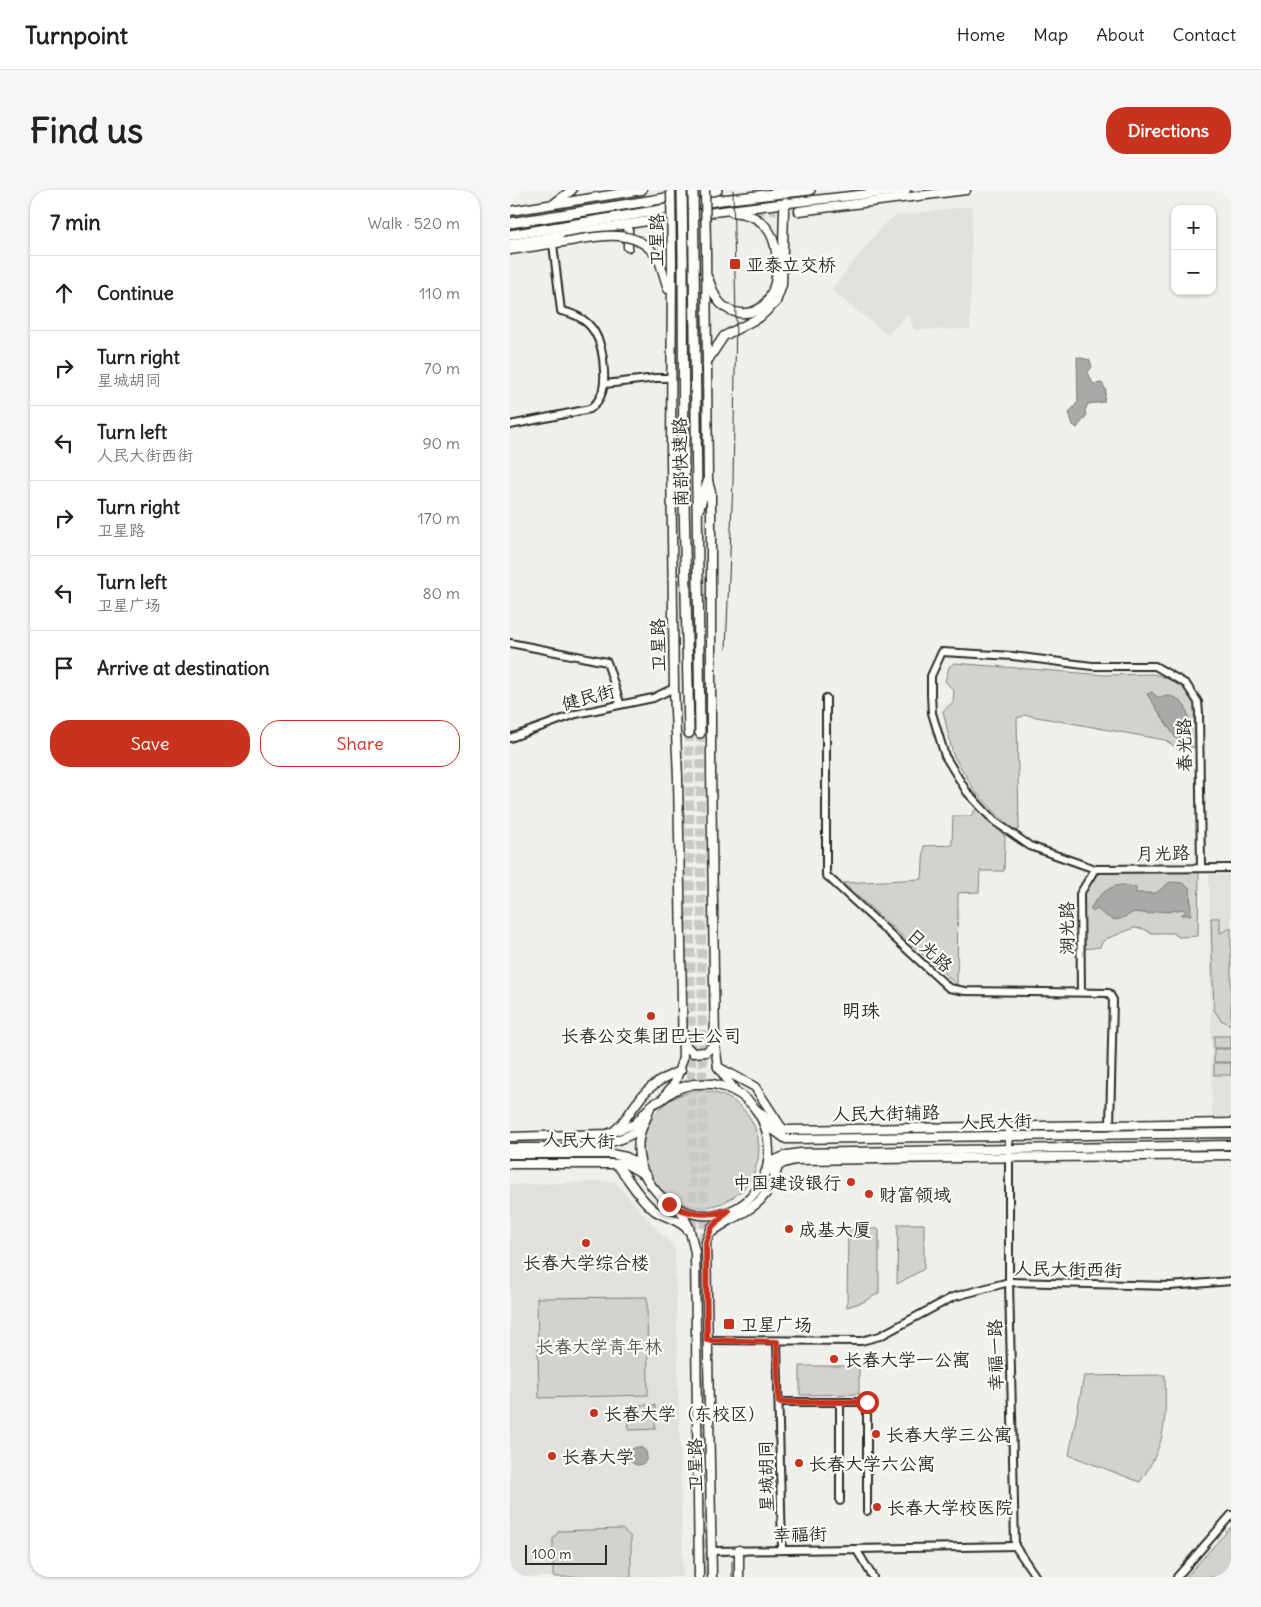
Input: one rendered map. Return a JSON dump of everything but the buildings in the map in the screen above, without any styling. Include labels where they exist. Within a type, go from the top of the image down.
[{"type":"highway","name":"南部快速路","points":[[682,190],[684,501],[689,733]]},
{"type":"highway","name":"南部快速路","points":[[693,190],[700,733]]},
{"type":"highway","points":[[510,223],[718,190]]},
{"type":"highway","points":[[510,235],[721,200],[810,190]]},
{"type":"highway","points":[[672,439],[684,501]]},
{"type":"highway","points":[[697,515],[708,482]]},
{"type":"main road","points":[[552,204],[572,190]]},
{"type":"main road","points":[[510,211],[640,190]]},
{"type":"main road","name":"卫星路","points":[[666,1094],[675,1083],[681,1070],[683,1043],[678,777],[674,688],[671,468],[671,190]]},
{"type":"main road","points":[[705,190],[708,482],[711,492],[710,770],[715,1044],[718,1067],[736,1092],[782,1128]]},
{"type":"main road","points":[[510,244],[725,210],[906,190]]},
{"type":"main road","points":[[799,210],[966,190]]},
{"type":"main road","points":[[708,362],[724,336],[767,313],[776,302],[782,285],[786,202]]},
{"type":"main road","points":[[706,272],[717,299],[734,312],[748,313],[759,308],[772,291],[775,252],[774,242],[768,229],[754,217],[725,210]]},
{"type":"main road","points":[[628,224],[628,247]]},
{"type":"main road","points":[[510,250],[600,237],[630,237],[643,242],[652,250],[660,263],[671,297]]},
{"type":"main road","points":[[683,1043],[693,1053],[706,1052],[715,1044]]},
{"type":"main road","points":[[718,1067],[755,1087],[782,1128]]},
{"type":"main road","points":[[612,1133],[628,1117],[640,1098],[659,1080],[681,1070]]},
{"type":"main road","points":[[510,1137],[592,1136],[612,1133],[635,1124],[651,1105],[662,1100],[666,1094],[680,1087],[694,1084],[716,1084],[736,1092]]},
{"type":"main road","points":[[651,1105],[641,1129],[639,1150],[643,1167],[657,1195],[680,1210],[698,1215],[713,1215],[728,1211],[743,1203],[755,1192],[765,1174],[770,1149],[765,1124],[757,1110]]},
{"type":"main road","name":"人民大街辅路","points":[[782,1128],[787,1130],[1231,1122]]},
{"type":"main road","name":"人民大街","points":[[765,1124],[786,1139],[1231,1133]]},
{"type":"main road","name":"人民大街","points":[[510,1148],[593,1147],[625,1139],[641,1129]]},
{"type":"main road","name":"人民大街","points":[[768,1163],[787,1155],[800,1153],[1231,1145]]},
{"type":"main road","name":"人民大街","points":[[510,1154],[611,1154],[626,1157],[643,1167]]},
{"type":"main road","points":[[765,1174],[795,1160],[1231,1155]]},
{"type":"main road","points":[[510,1164],[616,1164],[631,1166],[648,1177]]},
{"type":"main road","points":[[616,1164],[640,1196],[655,1211],[675,1220],[691,1234]]},
{"type":"main road","points":[[708,1235],[722,1224],[756,1207],[774,1180],[778,1167]]},
{"type":"main road","name":"卫星路","points":[[680,1210],[691,1234],[695,1252],[699,1577]]},
{"type":"main road","points":[[708,1235],[712,1227],[728,1211]]},
{"type":"main road","name":"卫星路","points":[[708,1235],[706,1253],[707,1340],[712,1577]]},
{"type":"main road","points":[[739,1550],[739,1577]]},
{"type":"street","points":[[510,425],[590,409],[600,399],[605,384],[604,352],[598,337],[581,318],[561,311],[553,244]]},
{"type":"street","points":[[605,384],[672,378]]},
{"type":"street","points":[[510,643],[607,662],[620,703]]},
{"type":"street","name":"春光路","points":[[1095,868],[1030,846],[994,821],[967,792],[945,756],[932,713],[931,676],[942,652],[1013,656],[1092,666],[1154,666],[1186,684],[1198,702],[1199,713],[1201,867]]},
{"type":"street","name":"健民街","points":[[510,738],[576,714],[620,703],[653,698],[674,688]]},
{"type":"street","name":"日光路","points":[[826,698],[826,875],[949,988],[965,991],[1109,993],[1113,1000],[1110,1125]]},
{"type":"street","name":"月光路","points":[[1095,868],[1231,868]]},
{"type":"street","name":"湖光路","points":[[1081,992],[1080,894],[1095,868]]},
{"type":"street","name":"幸福一路","points":[[1009,1127],[1009,1282],[1015,1546]]},
{"type":"street","name":"人民大街西街","points":[[707,1340],[777,1342],[860,1340],[880,1336],[954,1297],[1009,1282],[1170,1286],[1231,1281]]},
{"type":"street","name":"星城胡同","points":[[777,1342],[782,1549]]},
{"type":"street","points":[[779,1402],[867,1402],[867,1511]]},
{"type":"street","points":[[840,1402],[840,1501]]},
{"type":"street","points":[[1177,1577],[1231,1515]]},
{"type":"street","points":[[1015,1546],[1036,1577]]},
{"type":"street","name":"幸福街","points":[[711,1551],[1015,1546]]},
{"type":"street","points":[[856,1549],[873,1577]]},
{"type":"shaded area","points":[[972,206],[970,329],[914,330],[908,314],[888,335],[831,290],[883,225],[896,216]]},
{"type":"shaded area","points":[[1077,357],[1090,360],[1092,367],[1088,372],[1093,384],[1102,383],[1106,390],[1104,402],[1088,404],[1085,410],[1086,416],[1077,428],[1073,425],[1069,413],[1078,402]]},
{"type":"shaded area","points":[[1152,692],[1157,697],[1169,696],[1177,699],[1186,709],[1188,722],[1186,729],[1177,740],[1147,694]]},
{"type":"shaded area","points":[[1209,875],[1231,875],[1231,1117],[1212,1117]]},
{"type":"shaded area","points":[[1170,882],[1182,883],[1190,888],[1191,915],[1181,915],[1186,912],[1183,909],[1167,912],[1157,911],[1149,914],[1134,912],[1115,920],[1107,917],[1097,909],[1093,912],[1090,909],[1099,897],[1115,886],[1122,885],[1136,888],[1136,893],[1156,893]]},
{"type":"shaded area","name":"长春大学（东校区）","points":[[614,1181],[675,1249],[683,1577],[510,1577],[510,1185]]},
{"type":"shaded area","points":[[638,1447],[644,1450],[647,1456],[644,1462],[638,1465],[632,1462],[629,1456],[632,1450]]},
{"type":"green space","points":[[954,663],[1105,675],[1153,674],[1168,678],[1182,687],[1195,704],[1197,747],[1177,748],[1165,740],[1026,715],[1017,718],[1019,828],[1015,833],[975,791],[953,755],[943,711],[953,702],[954,691],[945,681],[949,667]]},
{"type":"green space","points":[[976,809],[1005,836],[1004,871],[980,871],[979,892],[958,893],[957,985],[843,883],[922,879],[924,846],[952,845],[953,816],[971,816]]},
{"type":"green space","points":[[1100,872],[1199,872],[1198,936],[1179,937],[1173,933],[1151,933],[1144,929],[1134,928],[1106,939],[1100,947],[1085,949],[1084,896],[1088,886]]},
{"type":"green space","points":[[1211,918],[1220,918],[1220,933],[1231,928],[1231,1025],[1221,1020],[1214,1010]]},
{"type":"green space","points":[[1214,1036],[1231,1036],[1231,1048],[1214,1048]]},
{"type":"green space","points":[[1214,1049],[1231,1049],[1231,1062],[1214,1062]]},
{"type":"green space","points":[[1214,1063],[1231,1063],[1231,1075],[1214,1075]]},
{"type":"green space","points":[[701,1091],[723,1095],[733,1100],[742,1108],[750,1117],[755,1127],[759,1149],[755,1171],[750,1181],[742,1190],[733,1198],[723,1203],[701,1207],[679,1203],[669,1198],[660,1190],[652,1181],[647,1171],[643,1149],[647,1127],[652,1117],[660,1108],[669,1100],[679,1095]]},
{"type":"green space","points":[[898,1224],[924,1224],[924,1269],[897,1284]]},
{"type":"green space","points":[[848,1229],[879,1229],[879,1293],[863,1302],[847,1307]]},
{"type":"green space","name":"长春大学青年林","points":[[647,1297],[648,1395],[539,1398],[537,1298]]},
{"type":"green space","points":[[800,1366],[859,1366],[859,1394],[800,1395]]},
{"type":"green space","points":[[1165,1375],[1165,1419],[1163,1431],[1155,1455],[1140,1482],[1069,1455],[1084,1376]]},
{"type":"green space","name":"长春大学青年林","points":[[628,1405],[655,1405],[655,1429],[629,1430]]},
{"type":"green space","points":[[1231,1527],[1231,1577],[1186,1577]]},
{"type":"green space","points":[[622,1529],[631,1537],[631,1577],[553,1577],[553,1539],[559,1531]]},
{"type":"tunnel","points":[[710,201],[745,211],[799,211]]},
{"type":"tunnel","points":[[689,733],[693,1238]]},
{"type":"tunnel","points":[[700,733],[704,1249]]},
{"type":"tunnel","points":[[705,1377],[706,1577]]},
{"type":"tram line","points":[[726,649],[733,481],[736,318],[733,190]]},
{"type":"tram line","points":[[732,1561],[732,1577]]},
{"type":"place","name":"亚泰立交桥","points":[[735,264]]},
{"type":"place","name":"长春公交集团巴士公司","points":[[651,1016]]},
{"type":"place","name":"中国建设银行","points":[[851,1182]]},
{"type":"place","name":"财富领域","points":[[869,1194]]},
{"type":"place","name":"成基大厦","points":[[789,1229]]},
{"type":"place","name":"长春大学综合楼","points":[[586,1243]]},
{"type":"place","name":"卫星广场","points":[[729,1324]]},
{"type":"place","name":"长春大学一公寓","points":[[834,1359]]},
{"type":"place","name":"长春大学（东校区）","points":[[594,1413]]},
{"type":"place","name":"长春大学三公寓","points":[[876,1434]]},
{"type":"place","name":"长春大学","points":[[552,1456]]},
{"type":"place","name":"长春大学六公寓","points":[[799,1463]]},
{"type":"place","name":"长春大学校医院","points":[[877,1507]]},
{"type":"district","name":"明珠","points":[[861,1010]]},
{"type":"route","points":[[669,1204],[680,1210],[698,1215],[713,1215],[728,1211],[712,1227],[706,1242],[707,1340],[777,1342],[779,1402],[867,1402]]}]
